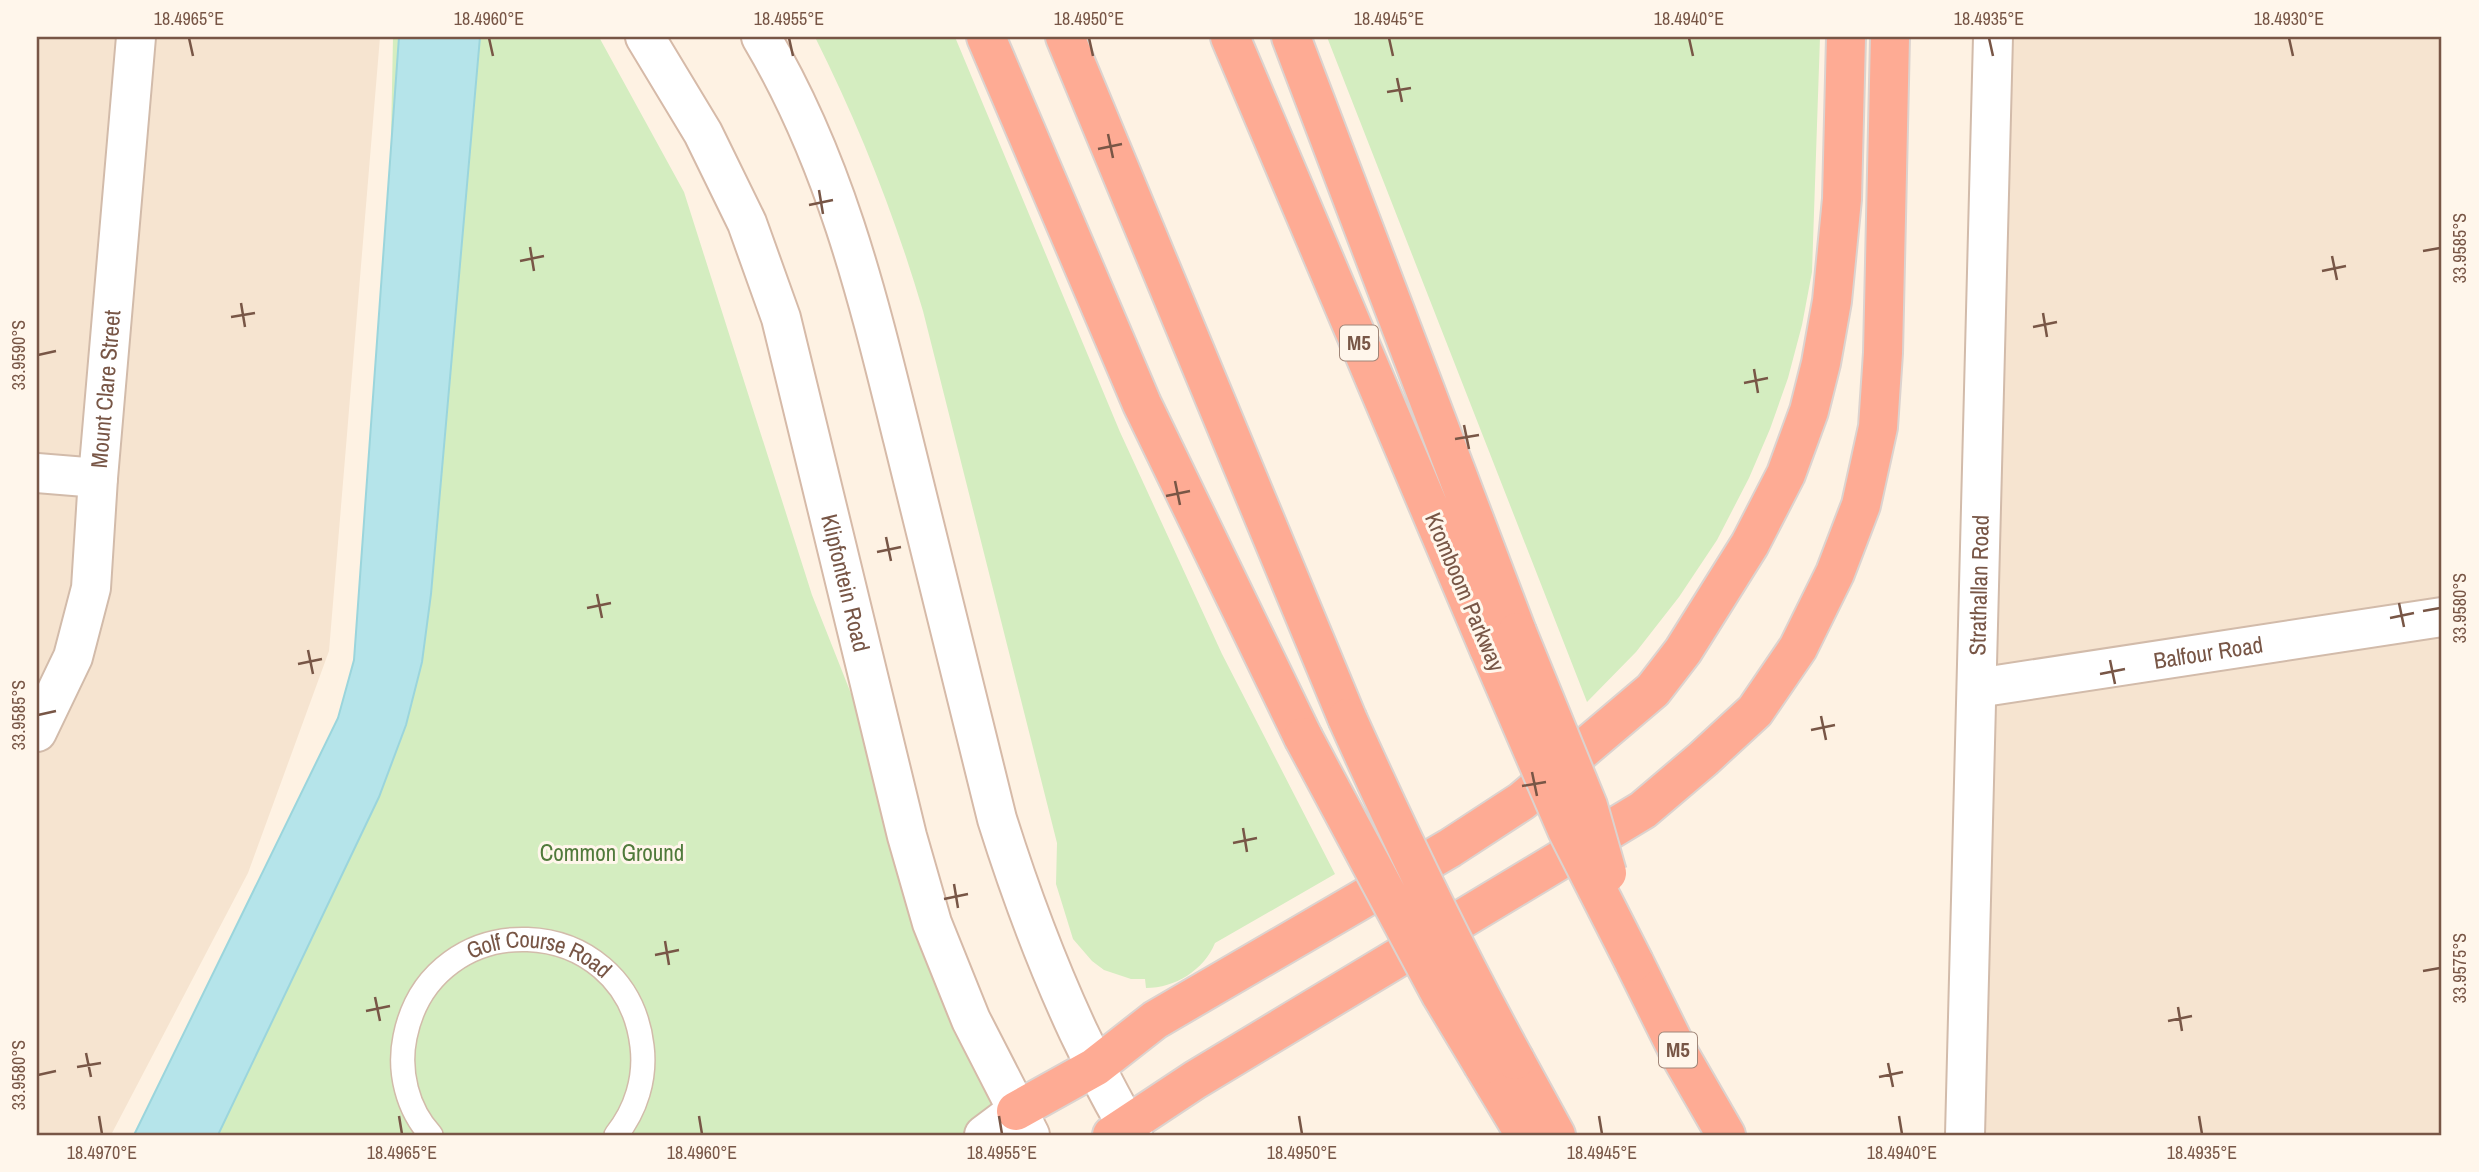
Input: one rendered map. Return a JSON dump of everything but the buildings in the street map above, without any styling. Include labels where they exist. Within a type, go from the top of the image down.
[{"type":"highway","points":[[986,37],[1142,404],[1303,737],[1434,983],[1556,1135]]},
{"type":"highway","points":[[1065,37],[1347,718],[1403,842],[1479,995],[1499,1063],[1525,1135]]},
{"type":"highway","name":"Kromboom Parkway","points":[[1230,37],[1503,641],[1567,830],[1681,1056],[1726,1135]]},
{"type":"highway","points":[[1291,37],[1503,641]]},
{"type":"highway","points":[[1023,1123],[1155,1020],[1450,848],[1522,802],[1653,690],[1683,651],[1750,544],[1786,474],[1809,411],[1832,301],[1842,198],[1846,37]]},
{"type":"highway","points":[[1124,1132],[1195,1080],[1643,810],[1755,711],[1798,648],[1835,573],[1861,505],[1878,427],[1883,352],[1891,37]]},
{"type":"street","name":"Mount Clare Street","points":[[37,732],[73,657],[91,588],[136,37]]},
{"type":"street","name":"Klipfontein Road","points":[[645,37],[703,133],[747,223],[780,318],[914,861],[932,923],[971,1020],[1023,1123]]},
{"type":"street","points":[[761,37],[785,76],[830,179],[865,286],[998,819],[1021,895],[1050,969],[1124,1132]]},
{"type":"street","name":"Strathallan Road","points":[[1965,1135],[1993,37]]},
{"type":"street","points":[[37,473],[98,478]]},
{"type":"street","name":"Balfour Road","points":[[1977,688],[2442,617]]},
{"type":"street","points":[[984,1135],[1023,1123]]},
{"type":"lane","name":"Golf Course Road","points":[[431,1135],[422,1125],[406,1091],[402,1053],[409,1016],[428,983],[456,958],[490,942],[528,938],[565,945],[598,964],[624,991],[640,1026],[644,1063],[637,1100],[616,1135]]},
{"type":"shaded area","points":[[37,37],[380,37],[329,651],[248,873],[111,1135],[37,1135]]},
{"type":"shaded area","points":[[1993,37],[2442,37],[2442,1135],[1965,1135]]},
{"type":"green space","name":"Common Ground","points":[[393,37],[599,37],[684,192],[812,595],[1016,1111],[985,1135],[167,1135],[380,689]]},
{"type":"green space","points":[[815,37],[955,37],[1120,432],[1222,654],[1335,874],[1215,943],[1204,961],[1178,981],[1146,988],[1145,979],[1131,979],[1104,970],[1092,961],[1073,939],[1056,884],[1057,843],[923,311],[875,171]]},
{"type":"green space","points":[[1327,37],[1820,37],[1812,272],[1788,378],[1749,478],[1717,540],[1679,597],[1636,652],[1587,702]]},
{"type":"water","points":[[399,37],[480,37],[431,594],[422,662],[406,725],[379,797],[218,1135],[134,1135],[338,718],[354,660]]}]
